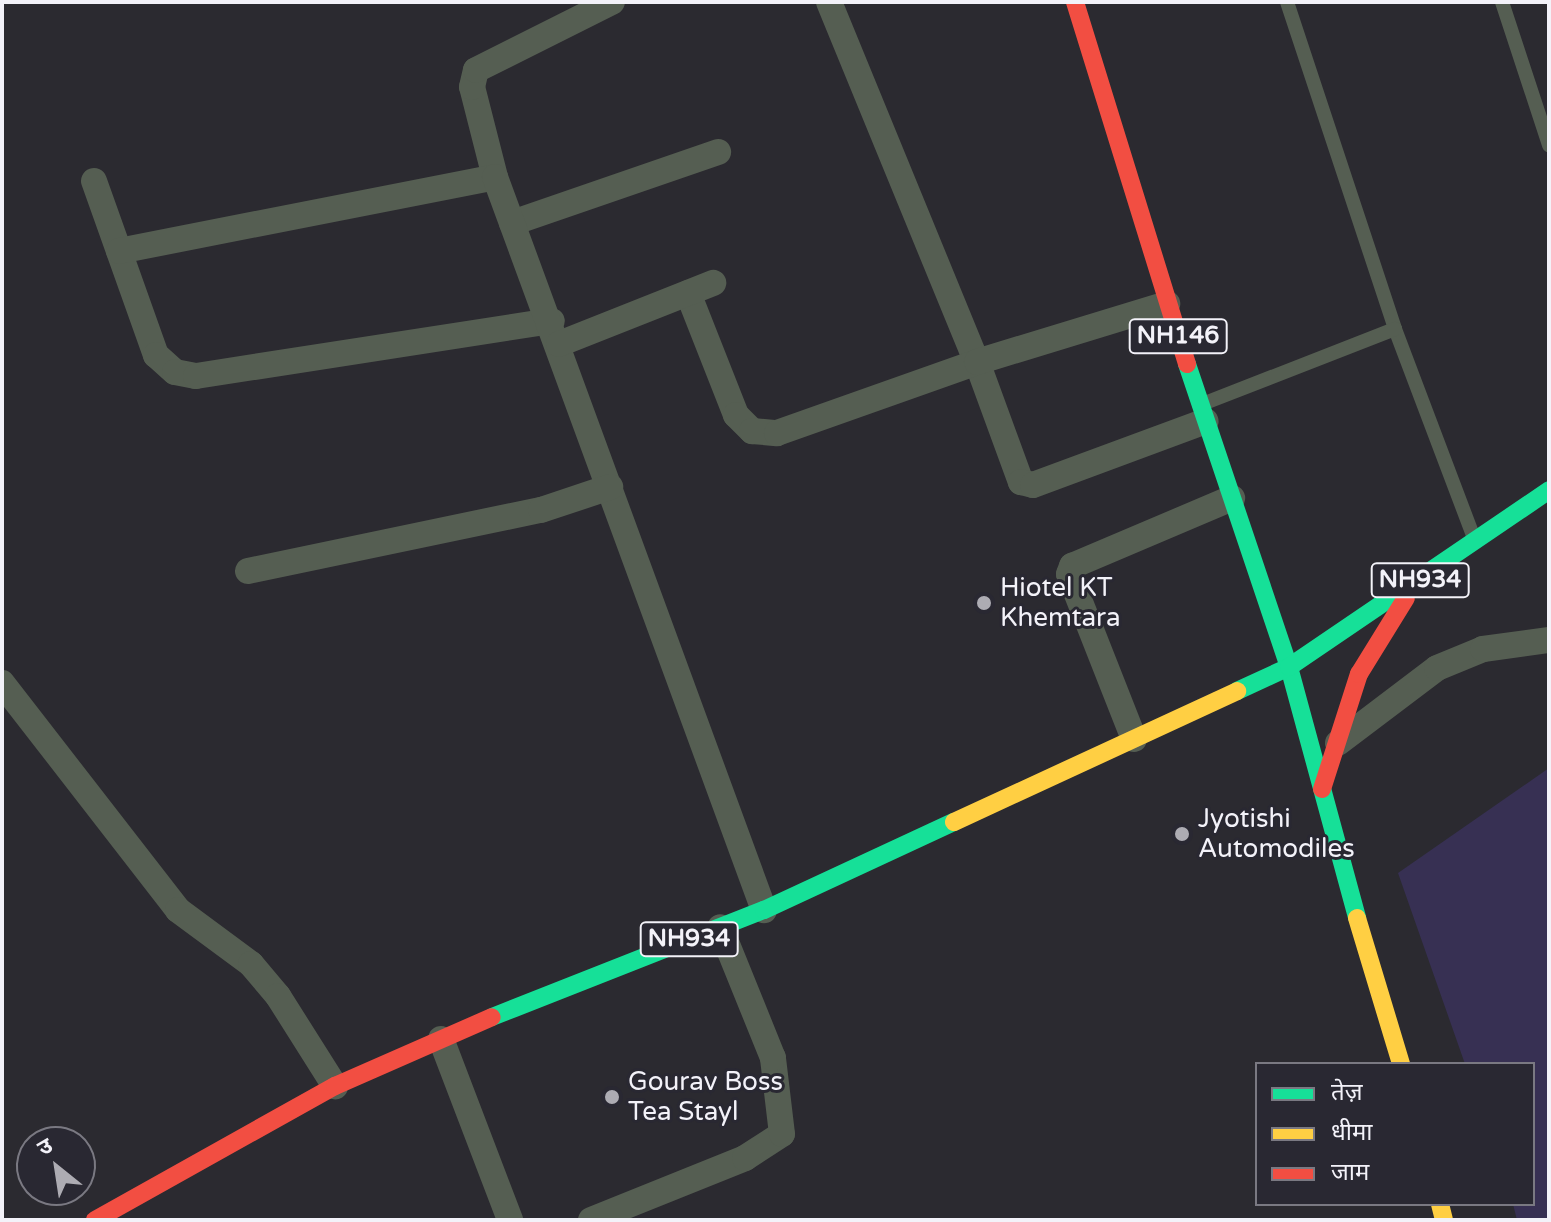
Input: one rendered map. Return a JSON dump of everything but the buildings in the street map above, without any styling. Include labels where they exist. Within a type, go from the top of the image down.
[{"type":"highway","name":"NH146","points":[[1075,2],[1167,304],[1289,667],[1320,793],[1400,1062]]},
{"type":"highway","name":"NH934","points":[[95,1220],[335,1086],[441,1039],[764,910],[1289,667],[1549,490]]},
{"type":"highway","points":[[1320,793],[1359,674],[1420,580]]},
{"type":"street","points":[[612,2],[476,70],[472,87],[495,177],[556,332],[764,910]]},
{"type":"street","points":[[829,2],[977,362],[1021,482],[1033,485],[1203,413]]},
{"type":"street","points":[[512,223],[718,152]]},
{"type":"street","points":[[119,251],[495,177]]},
{"type":"street","points":[[94,181],[156,355],[175,372],[196,376],[556,332],[700,288],[736,415],[752,431],[777,433],[977,362],[1167,304]]},
{"type":"street","points":[[248,571],[541,510],[610,487]]},
{"type":"street","points":[[1134,739],[1069,574],[1072,566],[1232,498]]},
{"type":"street","points":[[1334,747],[1437,668],[1483,649],[1549,640]]},
{"type":"street","points":[[2,683],[178,910],[251,964],[278,996],[335,1086]]},
{"type":"street","points":[[591,1220],[745,1158],[782,1134],[773,1058],[720,927]]},
{"type":"street","points":[[441,1039],[510,1220]]},
{"type":"street","points":[[137,1195],[147,1220]]},
{"type":"lane","points":[[1287,2],[1395,329],[1474,539]]},
{"type":"lane","points":[[1502,2],[1549,145]]},
{"type":"lane","points":[[1203,413],[1395,329]]},
{"type":"shaded area","points":[[1549,768],[1549,1220],[1517,1220],[1514,1206],[1535,1206],[1535,1062],[1464,1062],[1398,873]]},
{"type":"traffic: fast","points":[[1187,364],[1289,667],[1357,918]]},
{"type":"traffic: fast","points":[[1237,691],[1289,667],[1549,490]]},
{"type":"traffic: fast","points":[[492,1017],[764,910],[954,822]]},
{"type":"traffic: slow","points":[[954,822],[1237,691]]},
{"type":"traffic: slow","points":[[1357,918],[1400,1062]]},
{"type":"traffic: slow","points":[[1440,1206],[1444,1220]]},
{"type":"traffic: jam","points":[[1075,2],[1187,364]]},
{"type":"traffic: jam","points":[[1322,789],[1359,674],[1406,598]]},
{"type":"traffic: jam","points":[[95,1220],[335,1086],[492,1017]]},
{"type":"place","name":"Hiotel KT Khemtara","points":[[984,603]]},
{"type":"place","name":"Jyotishi Automodiles","points":[[1182,834]]},
{"type":"place","name":"Gourav Boss Tea Stayl","points":[[612,1097]]}]
